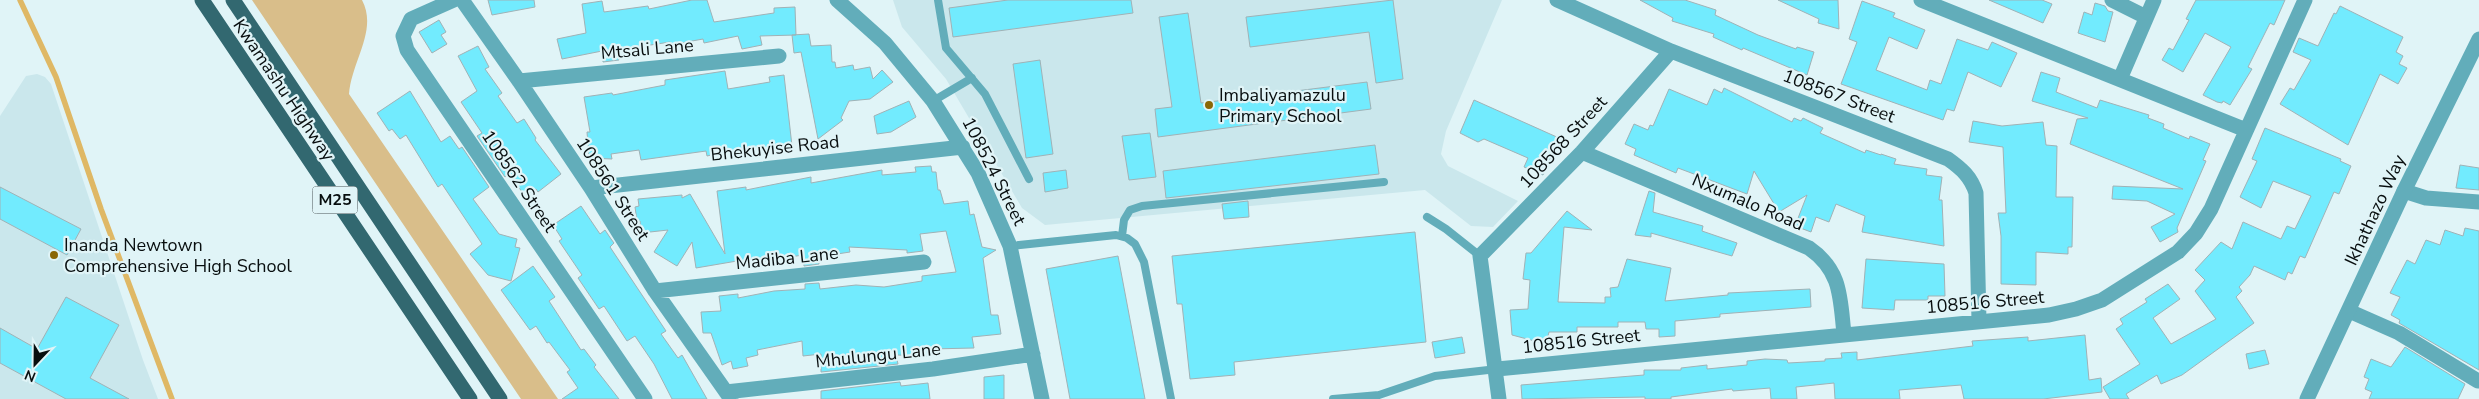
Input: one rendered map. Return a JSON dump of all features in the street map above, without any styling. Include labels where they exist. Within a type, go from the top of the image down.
[{"type":"main road","name":"Kwamashu Highway","points":[[202,0],[470,399]]},
{"type":"main road","name":"Kwamashu Highway","points":[[233,0],[500,399]]},
{"type":"street","name":"108562 Street","points":[[454,0],[412,19],[403,36],[407,50],[645,399]]},
{"type":"street","name":"108561 Street","points":[[462,0],[591,188],[655,291],[728,395]]},
{"type":"street","name":"108524 Street","points":[[837,0],[855,6],[933,101],[978,174],[1010,246],[1042,399]]},
{"type":"street","name":"108567 Street","points":[[1557,0],[1671,51],[1948,159],[1962,169],[1972,181],[1976,194],[1979,321]]},
{"type":"street","points":[[1921,0],[2056,56],[2120,79],[2246,130]]},
{"type":"street","points":[[2112,0],[2146,17]]},
{"type":"street","points":[[2120,79],[2154,0]]},
{"type":"street","name":"108516 Street","points":[[1497,369],[1979,321],[2050,316],[2102,300],[2178,252],[2196,233],[2211,209],[2305,0]]},
{"type":"street","name":"Ikhathazo Way","points":[[2307,399],[2404,191],[2479,39]]},
{"type":"street","name":"108568 Street","points":[[1480,256],[1582,152],[1671,51]]},
{"type":"street","name":"Mtsali Lane","points":[[519,81],[779,56]]},
{"type":"street","name":"Bhekuyise Road","points":[[591,188],[963,147]]},
{"type":"street","name":"Nxumalo Road","points":[[1582,152],[1809,248],[1822,258],[1832,270],[1837,281],[1844,334]]},
{"type":"street","points":[[2404,191],[2426,198],[2479,202]]},
{"type":"street","points":[[1480,256],[1500,399]]},
{"type":"street","name":"Madiba Lane","points":[[655,291],[924,262]]},
{"type":"street","points":[[2349,311],[2399,333],[2478,381]]},
{"type":"street","name":"Mhulungu Lane","points":[[728,395],[933,369],[1033,354]]},
{"type":"lane","points":[[938,0],[946,48],[990,102],[1029,179]]},
{"type":"lane","points":[[933,101],[972,78]]},
{"type":"lane","points":[[1122,236],[1124,220],[1130,210],[1142,206],[1384,182]]},
{"type":"lane","points":[[1427,217],[1446,229],[1480,256]]},
{"type":"lane","points":[[1010,246],[1101,236],[1122,236],[1135,244],[1147,275],[1171,399]]},
{"type":"lane","points":[[1333,399],[1379,395],[1435,376],[1497,369]]},
{"type":"shaded area","points":[[252,0],[362,0],[366,11],[366,34],[351,81],[349,94],[558,399],[521,399]]},
{"type":"shaded area","name":"Imbaliyamazulu Primary School","points":[[893,0],[1502,0],[1446,131],[1441,154],[1448,166],[1518,201],[1493,227],[1471,226],[1425,190],[1045,225],[1022,208],[946,79],[902,27]]},
{"type":"shaded area","name":"Inanda Newtown Comprehensive High School","points":[[37,74],[45,77],[51,84],[143,360],[158,399],[0,399],[0,116],[26,76]]},
{"type":"building","points":[[488,0],[534,0],[535,7],[492,15]]},
{"type":"building","points":[[692,0],[707,0],[714,22],[774,13],[774,8],[795,7],[796,35],[760,36],[762,45],[742,49],[738,36],[704,43],[703,39],[670,45],[670,42],[618,50],[619,60],[603,62],[602,51],[562,59],[557,39],[586,33],[582,4],[602,1],[604,12],[648,6],[649,9]]},
{"type":"building","points":[[1008,0],[1131,0],[1133,13],[953,37],[949,8]]},
{"type":"building","points":[[1393,0],[1403,79],[1376,83],[1369,32],[1250,47],[1246,17]]},
{"type":"building","points":[[1640,0],[1685,0],[1716,10],[1715,15],[1758,35],[1796,49],[1797,47],[1814,52],[1807,75],[1743,48],[1742,50],[1713,37],[1714,34],[1672,21],[1673,18]]},
{"type":"building","points":[[1778,0],[1838,0],[1839,29],[1818,23],[1819,19]]},
{"type":"building","points":[[1989,0],[2042,0],[2052,4],[2043,23]]},
{"type":"building","points":[[2196,0],[2285,0],[2274,25],[2270,23],[2248,67],[2252,69],[2230,105],[2223,101],[2222,103],[2217,102],[2203,95],[2231,47],[2205,33],[2183,72],[2162,60],[2169,48],[2173,50],[2189,20],[2186,19]]},
{"type":"building","points":[[1862,1],[1895,13],[1893,17],[1925,30],[1917,49],[1889,37],[1876,70],[1927,90],[1930,80],[1941,84],[1957,39],[1988,50],[1992,42],[2017,53],[2001,87],[1968,72],[1954,111],[1947,109],[1943,120],[1841,84],[1857,42],[1849,39]]},
{"type":"building","points":[[2095,3],[2105,6],[2108,11],[2113,12],[2105,42],[2078,33],[2084,12],[2092,15]]},
{"type":"building","points":[[2340,6],[2403,37],[2396,52],[2403,56],[2399,64],[2407,68],[2398,84],[2380,74],[2348,145],[2280,104],[2290,88],[2294,90],[2311,60],[2293,52],[2299,38],[2318,46],[2334,13],[2336,14]]},
{"type":"building","points":[[1188,13],[1201,103],[1367,82],[1371,109],[1158,137],[1155,109],[1172,107],[1159,17]]},
{"type":"building","points":[[439,20],[446,32],[441,35],[447,44],[432,53],[419,32]]},
{"type":"building","points":[[809,34],[811,46],[831,45],[832,62],[835,62],[836,68],[853,65],[854,70],[870,67],[873,79],[882,70],[893,82],[870,99],[849,101],[841,118],[843,120],[818,139],[801,52],[794,53],[792,35]]},
{"type":"building","points":[[478,46],[489,67],[485,69],[502,93],[498,96],[517,123],[524,119],[536,138],[535,140],[561,174],[538,192],[536,189],[525,196],[509,174],[505,177],[477,136],[482,133],[461,102],[477,91],[458,56]]},
{"type":"building","points":[[1040,60],[1053,154],[1026,158],[1013,64]]},
{"type":"building","points":[[725,71],[728,89],[770,82],[769,77],[784,75],[792,146],[728,151],[707,156],[706,151],[641,160],[639,150],[611,154],[612,159],[589,158],[587,132],[590,132],[584,97],[612,93],[613,95],[665,85],[665,80]]},
{"type":"building","points":[[2041,72],[2060,78],[2056,92],[2097,108],[2100,100],[2149,115],[2148,118],[2164,124],[2163,128],[2189,139],[2190,136],[2210,144],[2203,160],[2206,161],[2177,228],[2178,232],[2160,242],[2151,227],[2175,214],[2147,201],[2112,199],[2113,186],[2183,189],[2070,144],[2077,119],[2088,118],[2032,101]]},
{"type":"building","points":[[1724,88],[1792,122],[1794,118],[1801,121],[1803,118],[1823,128],[1820,133],[1865,153],[1866,150],[1881,154],[1896,159],[1894,164],[1927,169],[1926,175],[1942,177],[1939,200],[1942,200],[1944,246],[1862,232],[1865,216],[1836,204],[1829,222],[1816,217],[1811,232],[1795,226],[1807,195],[1779,212],[1754,171],[1747,194],[1678,168],[1676,173],[1634,155],[1636,149],[1625,144],[1634,124],[1648,130],[1650,125],[1653,126],[1669,89],[1707,105],[1714,89],[1722,93]]},
{"type":"building","points":[[410,91],[441,142],[450,136],[459,149],[462,147],[489,187],[473,199],[499,234],[517,239],[515,247],[520,248],[511,281],[488,275],[470,254],[482,244],[442,184],[438,187],[406,135],[400,139],[392,129],[389,131],[377,113]]},
{"type":"building","points":[[1474,100],[1559,138],[1543,175],[1524,167],[1528,158],[1484,139],[1478,142],[1460,133]]},
{"type":"building","points":[[909,101],[916,117],[891,132],[877,134],[874,116]]},
{"type":"building","points":[[1973,121],[2002,126],[2043,122],[2046,145],[2057,146],[2056,197],[2073,197],[2072,247],[2068,247],[2068,254],[2036,252],[2036,285],[2001,284],[2001,236],[1998,213],[2006,213],[2003,147],[1969,142]]},
{"type":"building","points":[[2265,128],[2341,159],[2340,161],[2351,166],[2339,194],[2334,192],[2305,258],[2300,256],[2292,274],[2288,272],[2285,280],[2254,266],[2250,275],[2239,287],[2242,291],[2236,297],[2254,323],[2182,375],[2161,384],[2157,375],[2126,394],[2129,399],[2110,399],[2103,387],[2140,364],[2116,329],[2123,324],[2120,319],[2147,302],[2145,299],[2168,284],[2180,299],[2153,318],[2171,344],[2216,319],[2195,291],[2205,280],[2195,270],[2221,242],[2232,249],[2243,222],[2281,239],[2287,226],[2295,229],[2311,196],[2273,181],[2261,208],[2240,197],[2257,161],[2252,159]]},
{"type":"building","points":[[1150,133],[1156,177],[1129,180],[1122,136]]},
{"type":"building","points":[[1375,145],[1379,174],[1166,198],[1163,171]]},
{"type":"building","points":[[2460,165],[2479,168],[2479,190],[2456,188]]},
{"type":"building","points":[[931,166],[932,172],[936,172],[938,190],[940,190],[944,204],[968,201],[970,215],[974,214],[982,247],[996,250],[983,258],[991,315],[998,315],[1001,334],[972,337],[974,348],[930,349],[930,356],[896,355],[898,364],[821,372],[821,354],[803,356],[802,341],[757,350],[758,355],[746,358],[748,366],[733,369],[731,361],[722,365],[711,333],[703,333],[701,312],[721,311],[719,296],[738,294],[738,298],[774,291],[805,289],[805,284],[819,283],[820,289],[856,285],[884,287],[922,281],[922,276],[956,272],[946,231],[920,234],[923,251],[907,253],[907,250],[849,247],[850,252],[818,257],[819,264],[804,266],[803,255],[738,265],[737,261],[696,268],[692,242],[677,266],[654,252],[668,230],[641,233],[640,221],[637,221],[635,207],[639,206],[638,199],[682,195],[682,198],[690,194],[725,254],[717,191],[746,187],[746,190],[811,177],[811,183],[882,170],[882,175],[916,172],[915,167]]},
{"type":"building","points":[[1066,170],[1068,188],[1045,192],[1043,173]]},
{"type":"building","points":[[0,187],[81,229],[67,255],[0,219]]},
{"type":"building","points":[[1649,191],[1655,193],[1653,212],[1703,226],[1702,231],[1737,243],[1732,256],[1651,233],[1651,237],[1635,235]]},
{"type":"building","points":[[1248,201],[1249,217],[1224,219],[1222,204]]},
{"type":"building","points":[[581,206],[600,234],[605,230],[614,243],[610,247],[666,331],[661,334],[678,358],[682,355],[707,399],[672,399],[654,364],[635,336],[627,341],[604,306],[599,309],[578,278],[582,275],[559,241],[562,239],[553,225]]},
{"type":"building","points":[[1567,211],[1592,230],[1564,227],[1558,302],[1605,303],[1605,297],[1611,297],[1610,288],[1618,287],[1627,259],[1671,268],[1665,301],[1728,295],[1728,293],[1810,289],[1811,307],[1720,314],[1720,317],[1675,321],[1675,336],[1659,337],[1659,329],[1646,329],[1645,322],[1618,322],[1618,327],[1577,327],[1577,332],[1549,332],[1546,344],[1512,335],[1510,310],[1528,309],[1530,280],[1523,279],[1526,253],[1531,253]]},
{"type":"building","points":[[2465,228],[2479,231],[2479,370],[2399,323],[2400,320],[2391,315],[2400,297],[2390,293],[2407,260],[2415,264],[2426,240],[2440,245],[2445,230],[2463,236]]},
{"type":"building","points":[[1415,232],[1426,342],[1234,362],[1235,375],[1190,379],[1182,304],[1177,304],[1172,256]]},
{"type":"building","points":[[1118,256],[1145,399],[1070,399],[1046,269]]},
{"type":"building","points":[[1866,259],[1944,264],[1945,296],[1928,296],[1928,300],[1895,300],[1894,310],[1862,308]]},
{"type":"building","points":[[533,266],[555,297],[549,301],[581,350],[584,349],[596,365],[594,367],[619,399],[562,399],[578,388],[567,372],[570,370],[549,342],[547,343],[536,326],[530,330],[501,290]]},
{"type":"building","points":[[66,297],[119,325],[90,378],[129,399],[66,399],[0,363],[0,328],[37,349]]},
{"type":"building","points":[[2085,335],[2089,380],[2101,378],[2102,392],[2043,399],[1964,399],[1961,385],[1899,390],[1900,399],[1835,399],[1834,383],[1796,387],[1797,399],[1771,399],[1770,388],[1733,391],[1732,389],[1671,397],[1671,399],[1645,399],[1645,397],[1522,399],[1521,385],[1644,375],[1644,370],[1681,370],[1681,368],[1707,365],[1707,369],[1747,365],[1747,361],[1765,359],[1787,360],[1788,363],[1825,361],[1825,359],[1842,358],[1841,353],[1857,352],[1857,360],[1973,346],[1972,341],[2028,337],[2028,341]]},
{"type":"building","points":[[1462,337],[1465,353],[1435,358],[1432,342]]},
{"type":"building","points":[[2405,347],[2465,384],[2458,399],[2369,399],[2372,392],[2365,389],[2369,379],[2364,377],[2371,359],[2391,367]]},
{"type":"building","points":[[2265,350],[2269,364],[2249,369],[2246,354]]},
{"type":"building","points":[[1004,375],[1004,399],[984,399],[984,377]]},
{"type":"building","points":[[900,382],[901,386],[928,383],[930,399],[821,399],[821,391]]},
{"type":"waterway","points":[[20,0],[56,77],[101,209],[172,399]]},
{"type":"place","name":"Imbaliyamazulu Primary School","points":[[1209,105]]},
{"type":"place","name":"Inanda Newtown Comprehensive High School","points":[[54,255]]}]
